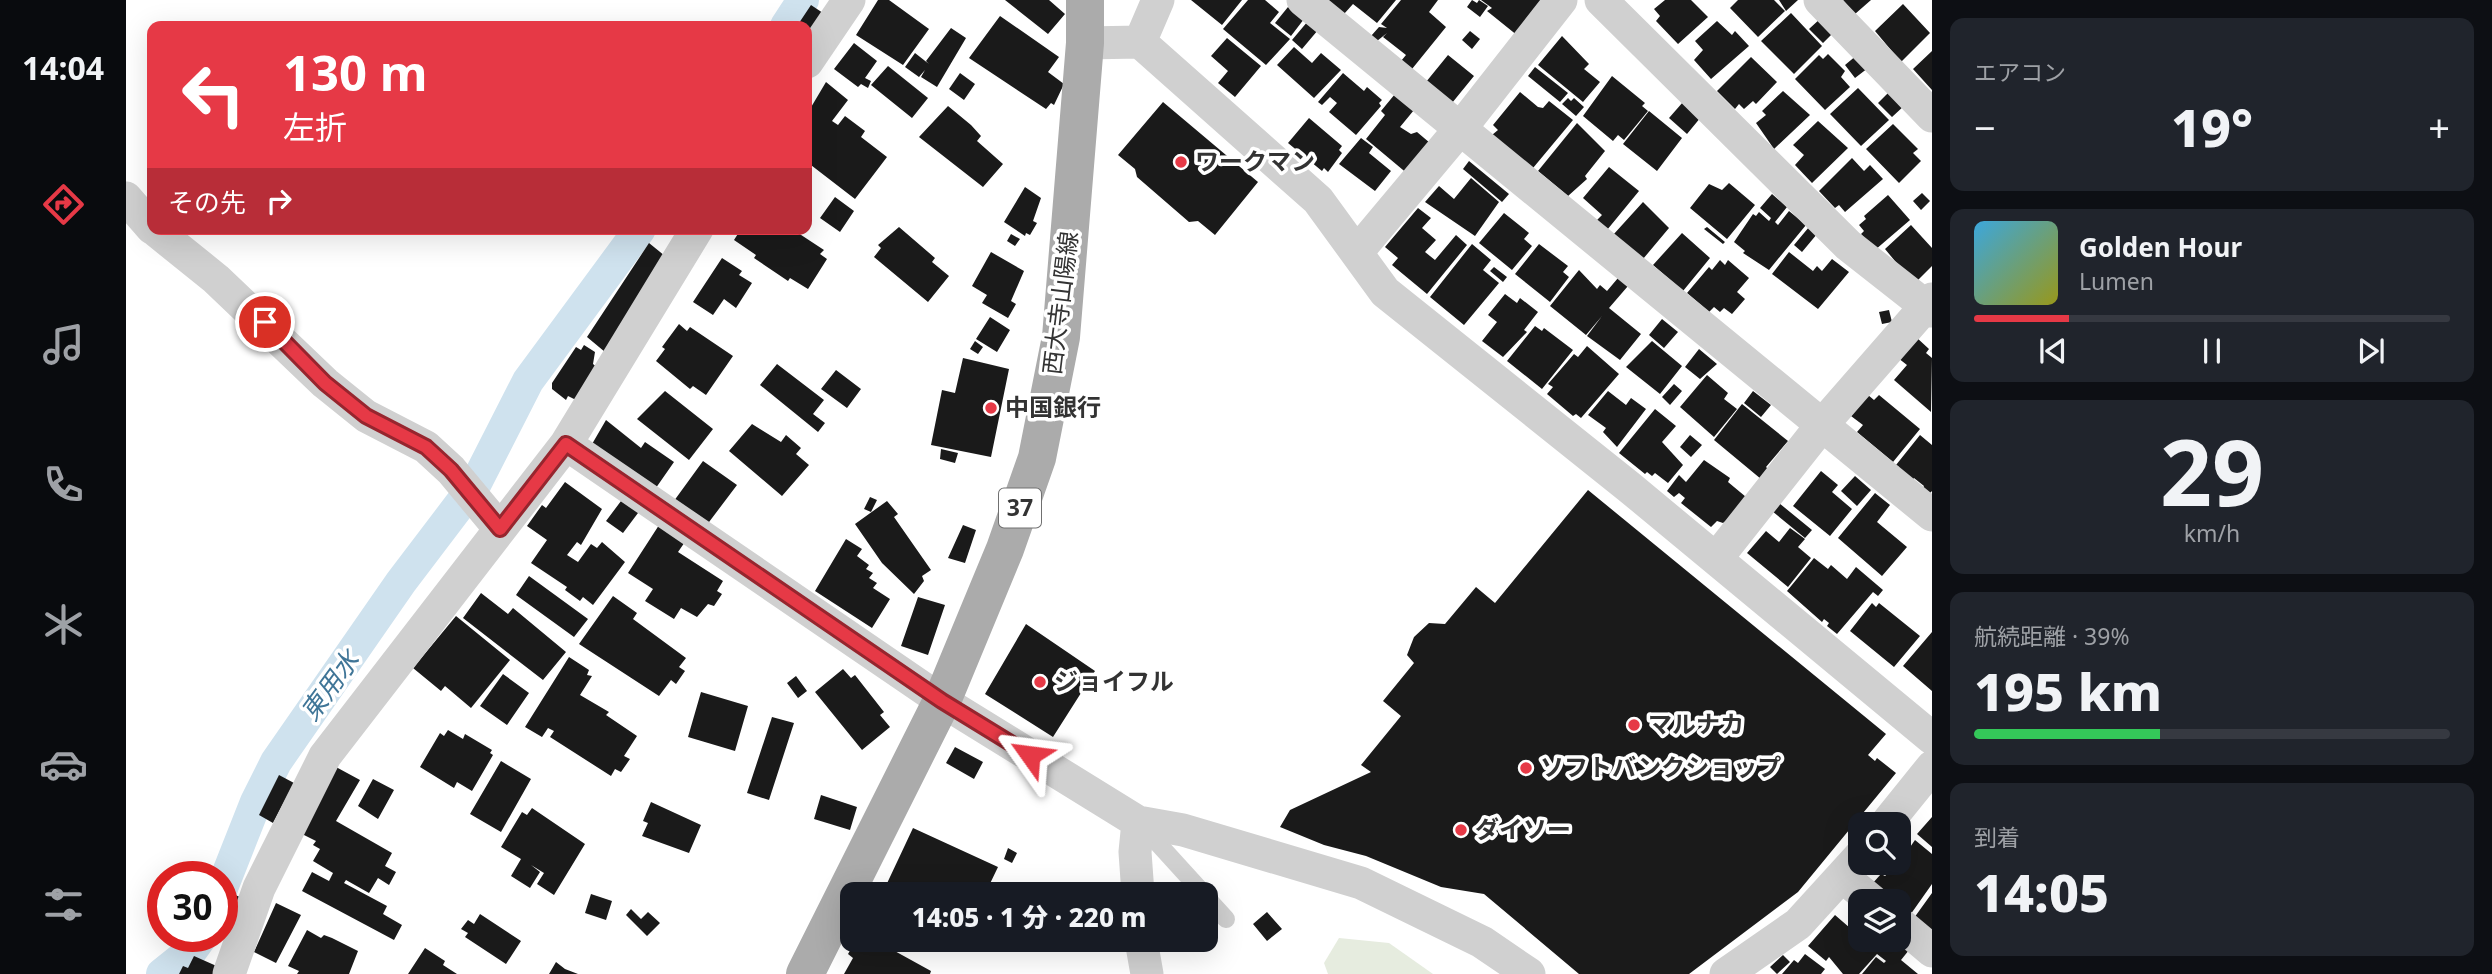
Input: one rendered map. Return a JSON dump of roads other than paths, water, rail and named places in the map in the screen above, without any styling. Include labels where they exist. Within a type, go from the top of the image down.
[{"type":"main road","name":"西大寺山陽線","points":[[805,974],[942,701],[1005,550],[1037,458],[1061,337],[1085,43],[1085,0]]},
{"type":"street","points":[[812,55],[849,0]]},
{"type":"street","points":[[1140,42],[1158,0]]},
{"type":"street","points":[[1303,0],[1932,515]]},
{"type":"street","points":[[1357,252],[1460,129],[1561,0]]},
{"type":"street","points":[[1820,0],[1932,116]]},
{"type":"street","points":[[1620,6],[1848,245],[1930,306],[1822,425],[1716,559]]},
{"type":"street","points":[[1085,43],[1140,42],[1318,200],[1385,292],[1716,559],[1932,738]]},
{"type":"street","points":[[126,198],[147,222]]},
{"type":"street","points":[[161,235],[216,279],[325,383],[366,416],[426,447],[451,470],[500,529]]},
{"type":"street","points":[[229,974],[259,887],[325,757],[566,444],[693,235]]},
{"type":"street","points":[[566,444],[942,701],[1139,822],[1184,830],[1361,883],[1482,942],[1529,974]]},
{"type":"street","points":[[1896,812],[1932,767]]},
{"type":"street","points":[[1137,882],[1135,852],[1139,822]]},
{"type":"street","points":[[1736,971],[1798,924],[1848,870]]},
{"type":"street","points":[[1911,933],[1932,951]]},
{"type":"street","points":[[1143,952],[1147,974]]},
{"type":"lane","points":[[1139,822],[1193,882]]},
{"type":"lane","points":[[1218,910],[1226,919]]},
{"type":"waterway","name":"東用水","points":[[789,21],[803,0]]},
{"type":"waterway","name":"東用水","points":[[476,483],[528,381],[636,235]]},
{"type":"waterway","name":"東用水","points":[[233,861],[256,802],[276,762],[401,582],[464,499]]},
{"type":"waterway","name":"東用水","points":[[162,974],[190,952]]},
{"type":"place","name":"ワークマン","points":[[1181,162]]},
{"type":"place","name":"中国銀行","points":[[991,408]]},
{"type":"place","name":"ジョイフル","points":[[1040,682]]},
{"type":"place","name":"マルナカ","points":[[1634,725]]},
{"type":"place","name":"ソフトバンクショップ","points":[[1526,768]]},
{"type":"place","name":"ダイソー","points":[[1461,830]]}]
